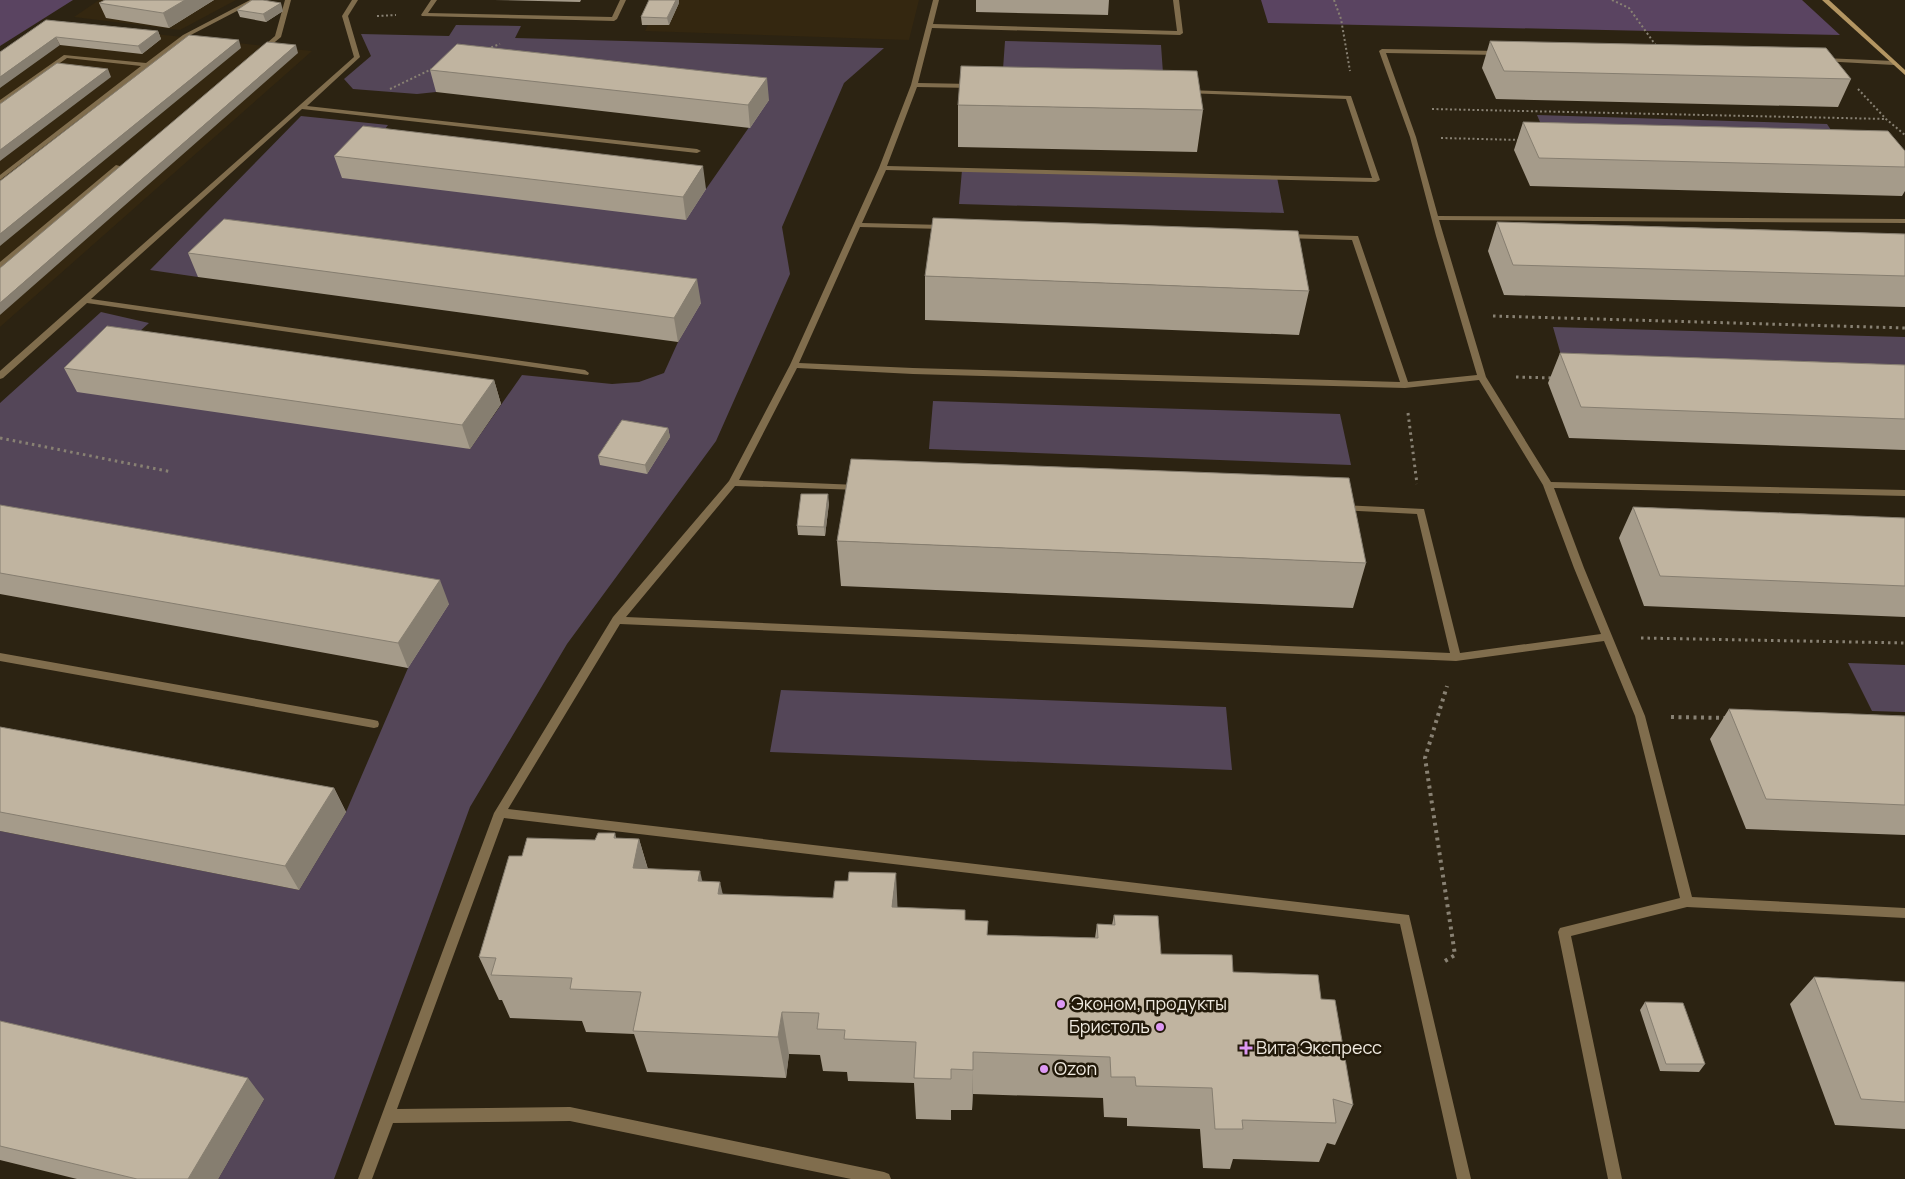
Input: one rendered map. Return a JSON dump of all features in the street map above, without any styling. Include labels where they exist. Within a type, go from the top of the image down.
[{"type":"street","points":[[1825,0],[1905,73]]},
{"type":"lane","points":[[0,178],[185,36],[255,0]]},
{"type":"lane","points":[[254,56],[278,37],[288,0]]},
{"type":"lane","points":[[0,376],[357,57],[345,16],[355,0]]},
{"type":"lane","points":[[424,15],[434,0]]},
{"type":"lane","points":[[424,15],[614,19],[623,0]]},
{"type":"lane","points":[[365,1179],[500,813],[617,620],[733,483],[794,365],[883,168],[914,85],[936,0]]},
{"type":"lane","points":[[929,26],[1180,33],[1176,0]]},
{"type":"lane","points":[[1508,53],[1382,51],[1413,137],[1482,377],[1548,485],[1640,716],[1687,902]]},
{"type":"lane","points":[[0,103],[66,56],[147,65]]},
{"type":"lane","points":[[1813,59],[1832,62],[1868,61],[1894,63]]},
{"type":"lane","points":[[914,85],[983,87]]},
{"type":"lane","points":[[883,168],[1376,180],[1349,97],[1181,92]]},
{"type":"lane","points":[[300,107],[697,151]]},
{"type":"lane","points":[[0,266],[123,164]]},
{"type":"lane","points":[[1435,218],[1905,221]]},
{"type":"lane","points":[[857,225],[957,228]]},
{"type":"lane","points":[[1275,236],[1355,238],[1405,385]]},
{"type":"lane","points":[[85,300],[585,373]]},
{"type":"lane","points":[[794,365],[912,371],[1405,385],[1482,377]]},
{"type":"lane","points":[[733,483],[872,489]]},
{"type":"lane","points":[[1548,485],[1905,493]]},
{"type":"lane","points":[[1331,508],[1421,512],[1456,657]]},
{"type":"lane","points":[[617,620],[1456,657],[1607,637]]},
{"type":"lane","points":[[0,657],[374,724]]},
{"type":"lane","points":[[500,813],[1405,918],[1464,1179]]},
{"type":"lane","points":[[1615,1179],[1564,932],[1687,902],[1905,913]]},
{"type":"lane","points":[[388,1116],[570,1114],[884,1179]]},
{"type":"path","points":[[1334,0],[1341,19],[1350,66],[1349,97]]},
{"type":"path","points":[[1612,0],[1629,8],[1658,49]]},
{"type":"path","points":[[345,16],[424,15]]},
{"type":"path","points":[[480,51],[505,43]]},
{"type":"path","points":[[1832,62],[1886,119],[1905,135]]},
{"type":"path","points":[[342,112],[438,66]]},
{"type":"path","points":[[1401,108],[1886,119]]},
{"type":"path","points":[[1413,137],[1521,140]]},
{"type":"path","points":[[1465,316],[1905,328]]},
{"type":"path","points":[[1482,377],[1561,378]]},
{"type":"path","points":[[1405,385],[1421,512]]},
{"type":"path","points":[[0,438],[172,472]]},
{"type":"path","points":[[1607,637],[1905,643]]},
{"type":"path","points":[[1418,977],[1455,955],[1425,758],[1456,657]]},
{"type":"path","points":[[1640,716],[1728,718]]},
{"type":"shaded area","points":[[0,0],[73,0],[0,46]]},
{"type":"shaded area","points":[[99,0],[236,0],[180,30],[74,17]]},
{"type":"shaded area","points":[[660,0],[919,0],[909,40],[645,31]]},
{"type":"shaded area","points":[[1261,0],[1802,0],[1840,35],[1268,23]]},
{"type":"shaded area","points":[[45,22],[312,51],[0,327],[0,54]]},
{"type":"shaded area","points":[[456,25],[521,26],[515,38],[884,48],[844,83],[782,227],[790,274],[716,441],[567,644],[470,807],[334,1179],[218,1179],[264,1099],[0,1038],[0,831],[299,890],[346,812],[408,668],[0,541],[0,403],[101,312],[149,323],[119,350],[470,449],[522,375],[612,384],[639,382],[664,373],[678,342],[700,303],[234,242],[198,277],[150,270],[301,116],[388,125],[370,149],[706,189],[768,100],[462,66],[436,92],[417,94],[353,89],[344,79],[371,56],[361,34],[449,36]]},
{"type":"shaded area","points":[[1005,41],[1161,45],[1163,73],[1003,69]]},
{"type":"shaded area","points":[[1537,115],[1827,124],[1841,145],[1546,136]]},
{"type":"shaded area","points":[[962,170],[1277,177],[1284,213],[959,204]]},
{"type":"shaded area","points":[[1553,327],[1905,337],[1905,370],[1565,369]]},
{"type":"shaded area","points":[[933,401],[1340,414],[1351,465],[929,449]]},
{"type":"shaded area","points":[[1848,663],[1905,665],[1905,712],[1872,711]]},
{"type":"shaded area","points":[[781,690],[1226,707],[1232,770],[770,752]]},
{"type":"building","points":[[105,0],[185,0],[163,13],[99,3]]},
{"type":"building","points":[[252,0],[281,3],[263,14],[237,10]]},
{"type":"building","points":[[649,0],[676,0],[667,18],[641,17]]},
{"type":"building","points":[[46,20],[158,31],[138,46],[56,37],[0,77],[0,52]]},
{"type":"building","points":[[189,35],[239,40],[0,234],[0,181]]},
{"type":"building","points":[[1490,41],[1826,48],[1851,79],[1504,71]]},
{"type":"building","points":[[267,42],[296,45],[0,303],[0,268]]},
{"type":"building","points":[[457,44],[767,78],[748,105],[430,70]]},
{"type":"building","points":[[57,63],[108,69],[0,150],[0,104]]},
{"type":"building","points":[[961,66],[1197,71],[1203,110],[958,105]]},
{"type":"building","points":[[1523,122],[1888,131],[1905,151],[1905,167],[1539,158]]},
{"type":"building","points":[[363,126],[703,166],[683,197],[334,156]]},
{"type":"building","points":[[933,218],[1298,231],[1309,291],[925,276]]},
{"type":"building","points":[[224,219],[697,279],[674,318],[188,253]]},
{"type":"building","points":[[1497,222],[1905,234],[1905,276],[1513,265]]},
{"type":"building","points":[[107,326],[494,380],[462,425],[64,368]]},
{"type":"building","points":[[1560,353],[1905,365],[1905,419],[1581,407]]},
{"type":"building","points":[[622,420],[668,428],[645,465],[598,456]]},
{"type":"building","points":[[851,459],[1349,478],[1366,563],[837,541]]},
{"type":"building","points":[[801,494],[828,494],[824,527],[797,526]]},
{"type":"building","points":[[0,505],[440,580],[398,643],[0,573]]},
{"type":"building","points":[[1633,507],[1905,518],[1905,586],[1660,576]]},
{"type":"building","points":[[1729,709],[1905,716],[1905,805],[1766,799]]},
{"type":"building","points":[[0,727],[334,788],[285,866],[0,812]]},
{"type":"building","points":[[598,833],[615,833],[614,838],[639,839],[633,868],[700,871],[698,881],[720,882],[718,894],[833,898],[835,881],[848,881],[849,872],[896,873],[892,907],[965,910],[965,920],[988,921],[987,935],[1098,938],[1097,924],[1115,925],[1114,915],[1158,916],[1161,954],[1232,955],[1233,972],[1318,975],[1321,999],[1335,1000],[1353,1105],[1333,1099],[1336,1123],[1242,1120],[1243,1129],[1215,1129],[1212,1088],[1136,1086],[1135,1077],[1111,1077],[1110,1057],[973,1052],[973,1070],[951,1069],[951,1079],[914,1078],[916,1042],[844,1039],[845,1030],[817,1029],[819,1013],[782,1012],[778,1037],[633,1031],[641,992],[570,989],[572,978],[491,975],[496,958],[479,957],[509,856],[522,856],[527,838],[595,840]]},
{"type":"building","points":[[1814,977],[1905,982],[1905,1102],[1861,1099]]},
{"type":"building","points":[[1645,1002],[1683,1003],[1705,1064],[1666,1064]]},
{"type":"building","points":[[0,1021],[248,1078],[188,1179],[137,1179],[0,1146]]},
{"type":"place","name":"Эконом, продукты","points":[[1061,1004]]},
{"type":"place","name":"Бристоль","points":[[1160,1027]]},
{"type":"place","name":"Вита Экспресс","points":[[1246,1048]]},
{"type":"place","name":"Ozon","points":[[1044,1069]]}]
